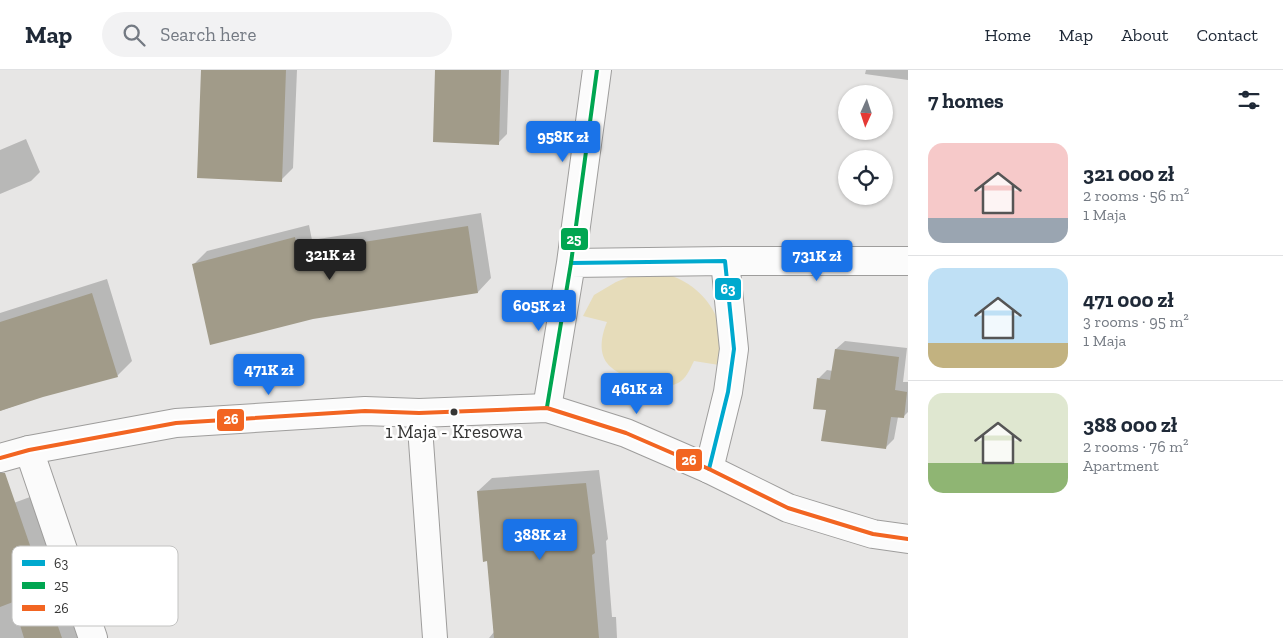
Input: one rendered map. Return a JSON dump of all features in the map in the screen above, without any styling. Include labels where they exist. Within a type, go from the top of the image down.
[{"type":"street","points":[[547,408],[571,262],[597,70]]},
{"type":"street","points":[[571,262],[725,260],[908,261]]},
{"type":"street","points":[[709,469],[728,392],[734,349],[725,260]]},
{"type":"street","points":[[0,458],[28,450],[176,422],[365,411],[419,413],[547,408],[626,433],[709,469],[788,508],[873,534],[908,539]]},
{"type":"street","points":[[28,450],[61,546]]},
{"type":"street","points":[[89,626],[93,638]]},
{"type":"lane","points":[[419,413],[435,638]]},
{"type":"shaded area","points":[[638,273],[658,273],[672,276],[693,288],[710,305],[720,327],[719,365],[694,361],[681,381],[662,386],[651,385],[620,374],[607,363],[602,353],[602,337],[607,322],[583,316],[594,295],[616,282]]},
{"type":"building","points":[[201,70],[286,70],[282,182],[197,178]]},
{"type":"building","points":[[435,70],[501,70],[499,145],[433,142]]},
{"type":"building","points":[[468,226],[478,293],[313,319],[210,345],[192,264],[295,237],[298,252]]},
{"type":"building","points":[[92,293],[118,377],[43,397],[0,411],[0,322]]},
{"type":"building","points":[[835,349],[899,357],[895,390],[907,392],[904,418],[891,417],[886,449],[821,441],[826,410],[813,409],[817,378],[830,380]]},
{"type":"building","points":[[0,473],[5,473],[30,546],[12,546],[12,602],[0,607]]},
{"type":"building","points":[[586,483],[595,553],[592,555],[599,638],[494,638],[487,561],[483,562],[477,491]]},
{"type":"building","points":[[20,626],[58,626],[62,638],[24,638]]},
{"type":"transit line","name":"25","points":[[547,407],[571,263],[597,70]]},
{"type":"transit line","name":"63","points":[[571,263],[725,261],[734,349],[728,392],[709,469]]},
{"type":"transit line","name":"26","points":[[0,458],[29,450],[176,423],[365,411],[419,413],[547,408],[626,433],[709,469],[788,508],[873,534],[908,539]]},
{"type":"place","name":"1 Maja - Kresowa","points":[[454,412]]}]
